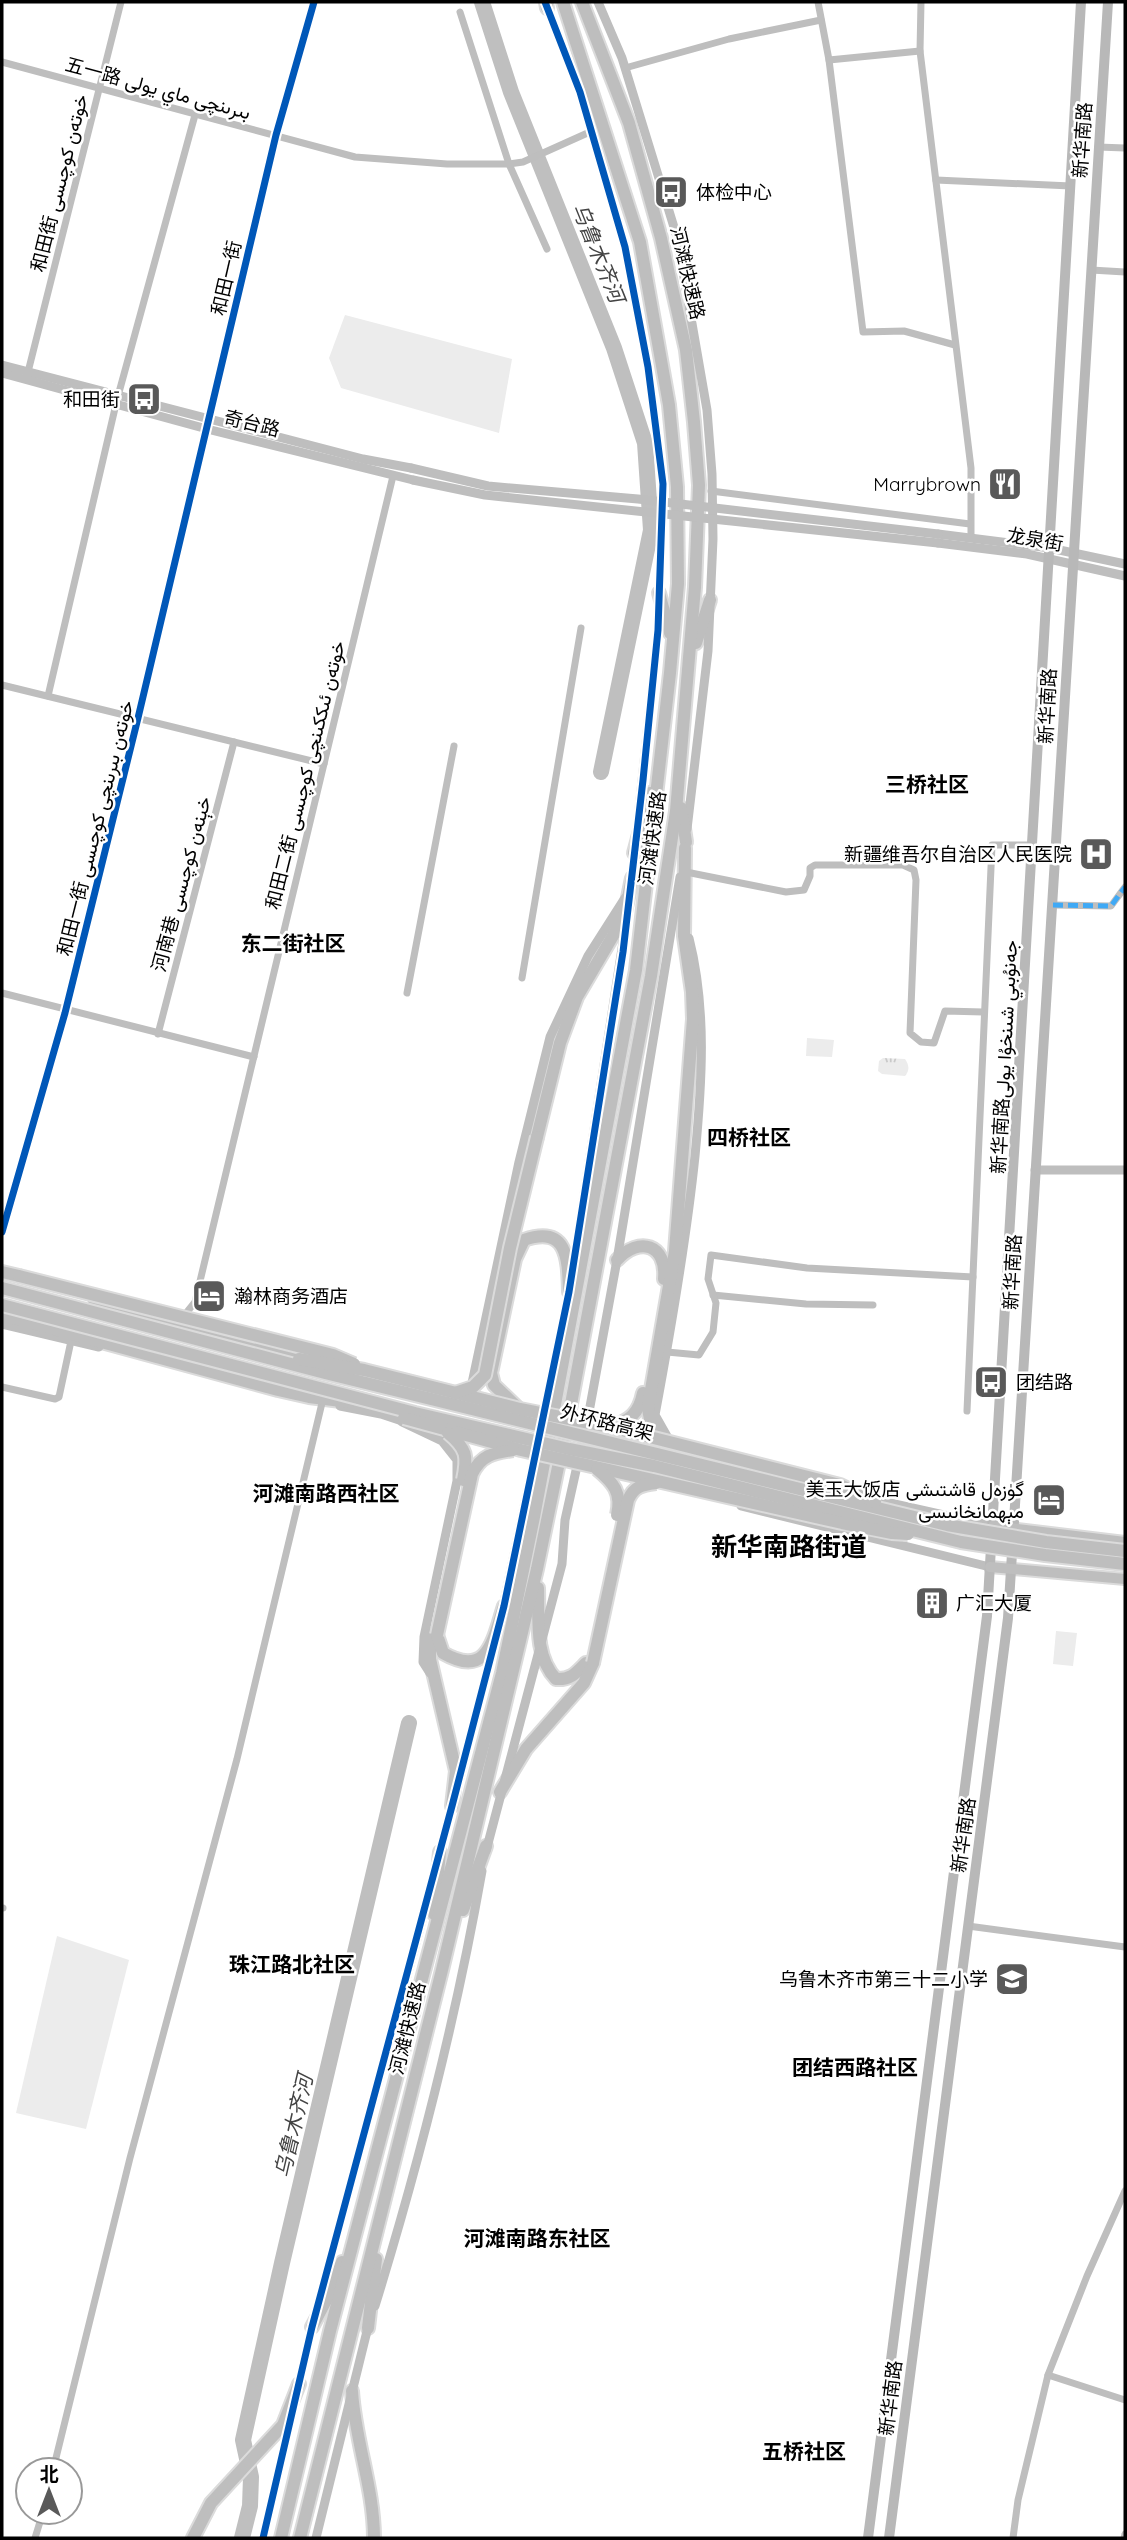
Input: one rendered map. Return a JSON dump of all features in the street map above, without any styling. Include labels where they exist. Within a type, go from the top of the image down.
[{"type":"highway","name":"河滩快速路","points":[[281,2538],[330,2331],[502,1673],[534,1517],[636,970],[673,648],[678,584],[677,487],[669,405],[640,242],[563,2]]},
{"type":"highway","name":"河滩快速路","points":[[300,2538],[442,1970],[537,1569],[571,1404],[651,976],[678,787],[690,664],[699,485],[686,350],[661,238],[629,122],[584,5]]},
{"type":"highway","points":[[659,593],[673,648]]},
{"type":"highway","points":[[690,664],[710,600]]},
{"type":"highway","points":[[634,853],[660,756]]},
{"type":"highway","points":[[663,1440],[656,1434],[649,1418],[648,1406],[672,1276],[693,1019],[683,909],[685,845],[678,787]]},
{"type":"highway","points":[[454,1393],[473,1387],[485,1375],[510,1248],[560,1043],[577,997],[624,917],[631,882]]},
{"type":"highway","points":[[520,1409],[494,1385],[491,1373],[515,1259],[524,1240],[536,1236],[550,1237],[560,1242],[566,1252],[569,1292]]},
{"type":"highway","points":[[610,1427],[632,1417],[640,1408],[665,1267],[663,1258],[652,1247],[641,1245],[629,1249],[617,1260]]},
{"type":"highway","points":[[2,1274],[333,1355],[377,1373]]},
{"type":"highway","name":"外环路高架","points":[[2,1288],[208,1343],[947,1525],[1046,1542],[1125,1551]]},
{"type":"highway","name":"外环路高架","points":[[2,1305],[415,1413],[569,1449],[654,1465],[961,1542],[1125,1564]]},
{"type":"highway","points":[[2,1315],[278,1390],[349,1402]]},
{"type":"highway","points":[[208,1343],[377,1373],[520,1409],[663,1440],[840,1485],[897,1513]]},
{"type":"highway","points":[[159,1346],[521,1450],[892,1534],[935,1536]]},
{"type":"highway","points":[[445,1430],[461,1444],[467,1461],[430,1659],[456,1771],[452,1806]]},
{"type":"highway","points":[[504,1606],[490,1650],[476,1662],[458,1662],[443,1653],[434,1635],[472,1474],[477,1463],[492,1453],[521,1450]]},
{"type":"highway","points":[[537,1569],[540,1648],[546,1668],[556,1679],[566,1680],[590,1663],[620,1498],[616,1488],[594,1466]]},
{"type":"highway","points":[[500,1792],[526,1749],[584,1683],[632,1491],[638,1486],[666,1482]]},
{"type":"highway","points":[[442,1970],[486,1846]]},
{"type":"highway","points":[[429,1958],[440,1852]]},
{"type":"highway","points":[[312,2327],[330,2293],[365,2200]]},
{"type":"highway","points":[[368,2328],[383,2205]]},
{"type":"highway","points":[[193,2538],[211,2502],[283,2425],[299,2385]]},
{"type":"highway","points":[[352,2391],[356,2427],[374,2511],[374,2538]]},
{"type":"main road","name":"新华南路","points":[[1050,554],[1081,2]]},
{"type":"main road","name":"新华南路","points":[[889,2538],[1009,1618],[1108,2]]},
{"type":"main road","name":"新华南路جەنۇبىي شىنخۇا يولى","points":[[990,1567],[1050,554]]},
{"type":"main road","points":[[993,1526],[1125,1542]]},
{"type":"main road","name":"新华南路","points":[[868,2538],[965,1792],[987,1616],[990,1567]]},
{"type":"main road","points":[[990,1567],[1125,1580]]},
{"type":"main road","points":[[965,1792],[986,1795]]},
{"type":"street","name":"和田街 خوتەن كوچىسى","points":[[28,372],[121,2]]},
{"type":"street","name":"和田一街","points":[[209,424],[276,135],[314,2]]},
{"type":"street","points":[[316,2538],[368,2328],[410,2192],[461,1986],[486,1846],[562,1564],[565,1520],[589,1412],[654,1048],[685,845],[708,651],[713,539],[707,410],[677,237],[625,68],[598,2]]},
{"type":"street","points":[[818,2],[829,60],[863,332],[904,331],[955,345]]},
{"type":"street","points":[[921,2],[920,51],[971,468],[971,538]]},
{"type":"street","points":[[263,2538],[312,2327],[504,1606],[569,1292],[623,952],[647,739],[659,593],[663,484],[648,367],[625,247],[580,92],[546,4]]},
{"type":"street","points":[[460,12],[509,164],[547,249]]},
{"type":"street","points":[[625,68],[729,39],[821,20]]},
{"type":"street","points":[[829,60],[920,51]]},
{"type":"street","name":"五一路 بىرىنچى ماي يولى","points":[[2,62],[355,157],[437,163],[509,164],[523,162],[592,131]]},
{"type":"street","points":[[48,696],[117,400],[195,115]]},
{"type":"street","points":[[1099,147],[1125,148]]},
{"type":"street","points":[[936,180],[1071,186]]},
{"type":"street","points":[[1091,270],[1125,272]]},
{"type":"street","name":"奇台路","points":[[2,365],[117,400]]},
{"type":"street","name":"奇台路","points":[[2,373],[209,424],[393,476],[498,496],[938,538]]},
{"type":"street","name":"奇台路","points":[[209,424],[488,486],[638,499],[938,538]]},
{"type":"street","name":"和田一街 خوتەن بىرىنچى كوچىسى","points":[[2,1232],[66,1010],[209,424]]},
{"type":"street","name":"和田二街 خوتەن ئىككىنچى كوچىسى","points":[[184,1325],[187,1312],[195,1302],[393,476]]},
{"type":"street","points":[[711,491],[970,524]]},
{"type":"street","name":"龙泉街","points":[[938,538],[1027,554],[1050,554]]},
{"type":"street","name":"龙泉街","points":[[938,538],[971,538],[1073,558],[1125,564]]},
{"type":"street","name":"龙泉街","points":[[1073,558],[1125,576]]},
{"type":"street","points":[[522,978],[581,628]]},
{"type":"street","points":[[2,685],[324,764]]},
{"type":"street","name":"河南巷 خېنەن كوچىسى","points":[[158,1034],[234,742]]},
{"type":"street","points":[[407,993],[454,746]]},
{"type":"street","points":[[967,1411],[992,845],[1033,845]]},
{"type":"street","points":[[686,872],[786,892],[804,891],[810,868],[815,865],[903,865],[914,870],[916,880],[910,1033],[921,1042],[934,1043],[945,1010],[983,1012]]},
{"type":"street","points":[[468,1399],[477,1369],[519,1162],[550,1037],[588,956],[618,911],[631,882]]},
{"type":"street","points":[[1053,905],[1111,906],[1125,887]]},
{"type":"street","points":[[683,909],[696,965],[703,1078],[680,1285],[655,1415],[668,1438],[690,1457]]},
{"type":"street","points":[[2,993],[254,1057]]},
{"type":"street","points":[[1035,1170],[1125,1170]]},
{"type":"street","points":[[667,1352],[699,1355],[712,1332],[716,1303],[708,1279],[710,1255],[807,1268],[973,1277]]},
{"type":"street","points":[[2,1274],[184,1325],[533,1416],[544,1412]]},
{"type":"street","points":[[713,1295],[806,1304],[873,1306]]},
{"type":"street","points":[[2,1324],[322,1403],[394,1418],[476,1444],[520,1453],[526,1457],[532,1469]]},
{"type":"street","points":[[2,1387],[55,1399],[59,1397],[71,1341]]},
{"type":"street","points":[[56,2456],[130,2158],[237,1759],[322,1403]]},
{"type":"street","points":[[589,1412],[595,1424],[615,1440],[993,1526]]},
{"type":"street","points":[[394,1418],[442,1441],[457,1460],[457,1481],[424,1637],[423,1662],[435,1682]]},
{"type":"street","points":[[576,1475],[604,1471],[990,1567]]},
{"type":"street","points":[[968,1926],[1125,1947]]},
{"type":"street","points":[[1013,2538],[1018,2500],[1048,2375],[1087,2276],[1125,2191]]},
{"type":"street","points":[[1048,2375],[1125,2400]]},
{"type":"green space","points":[[345,315],[512,359],[499,433],[341,388],[329,358]]},
{"type":"green space","points":[[807,1038],[834,1040],[832,1057],[806,1056]]},
{"type":"green space","points":[[883,1058],[905,1059],[908,1072],[905,1076],[882,1074],[878,1071],[879,1061]]},
{"type":"green space","points":[[1056,1631],[1077,1633],[1073,1666],[1053,1664]]},
{"type":"green space","points":[[57,1936],[129,1960],[86,2129],[16,2113]]},
{"type":"waterway","name":"乌鲁木齐河","points":[[482,2],[511,92],[614,348],[645,443],[651,530],[601,772]]},
{"type":"waterway","name":"乌鲁木齐河","points":[[242,2538],[250,2506],[251,2477],[243,2440],[409,1723]]},
{"type":"marked path","points":[[1053,905],[1111,906],[1125,887]]},
{"type":"cycle path","points":[[2,1232],[65,1013],[276,135],[314,2]]},
{"type":"cycle path","points":[[263,2538],[312,2327],[504,1606],[569,1292],[623,952],[643,780],[658,630],[663,484],[648,367],[625,247],[580,92],[545,2]]},
{"type":"place","name":"体检中心","points":[[671,192]]},
{"type":"place","name":"和田街","points":[[144,399]]},
{"type":"place","name":"Marrybrown","points":[[1005,484]]},
{"type":"place","name":"新疆维吾尔自治区人民医院","points":[[1096,854]]},
{"type":"place","name":"瀚林商务酒店","points":[[209,1296]]},
{"type":"place","name":"团结路","points":[[991,1382]]},
{"type":"place","name":"美玉大饭店 گۈزەل قاشتىشى مېھمانخانىسى","points":[[1049,1500]]},
{"type":"place","name":"广汇大厦","points":[[932,1603]]},
{"type":"place","name":"乌鲁木齐市第三十二小学","points":[[1012,1979]]},
{"type":"district","name":"三桥社区","points":[[927,785]]},
{"type":"district","name":"东二街社区","points":[[293,944]]},
{"type":"district","name":"四桥社区","points":[[749,1138]]},
{"type":"district","name":"河滩南路西社区","points":[[326,1494]]},
{"type":"district","name":"新华南路街道","points":[[789,1547]]},
{"type":"district","name":"珠江路北社区","points":[[292,1965]]},
{"type":"district","name":"团结西路社区","points":[[855,2068]]},
{"type":"district","name":"河滩南路东社区","points":[[537,2239]]},
{"type":"district","name":"五桥社区","points":[[804,2452]]}]
